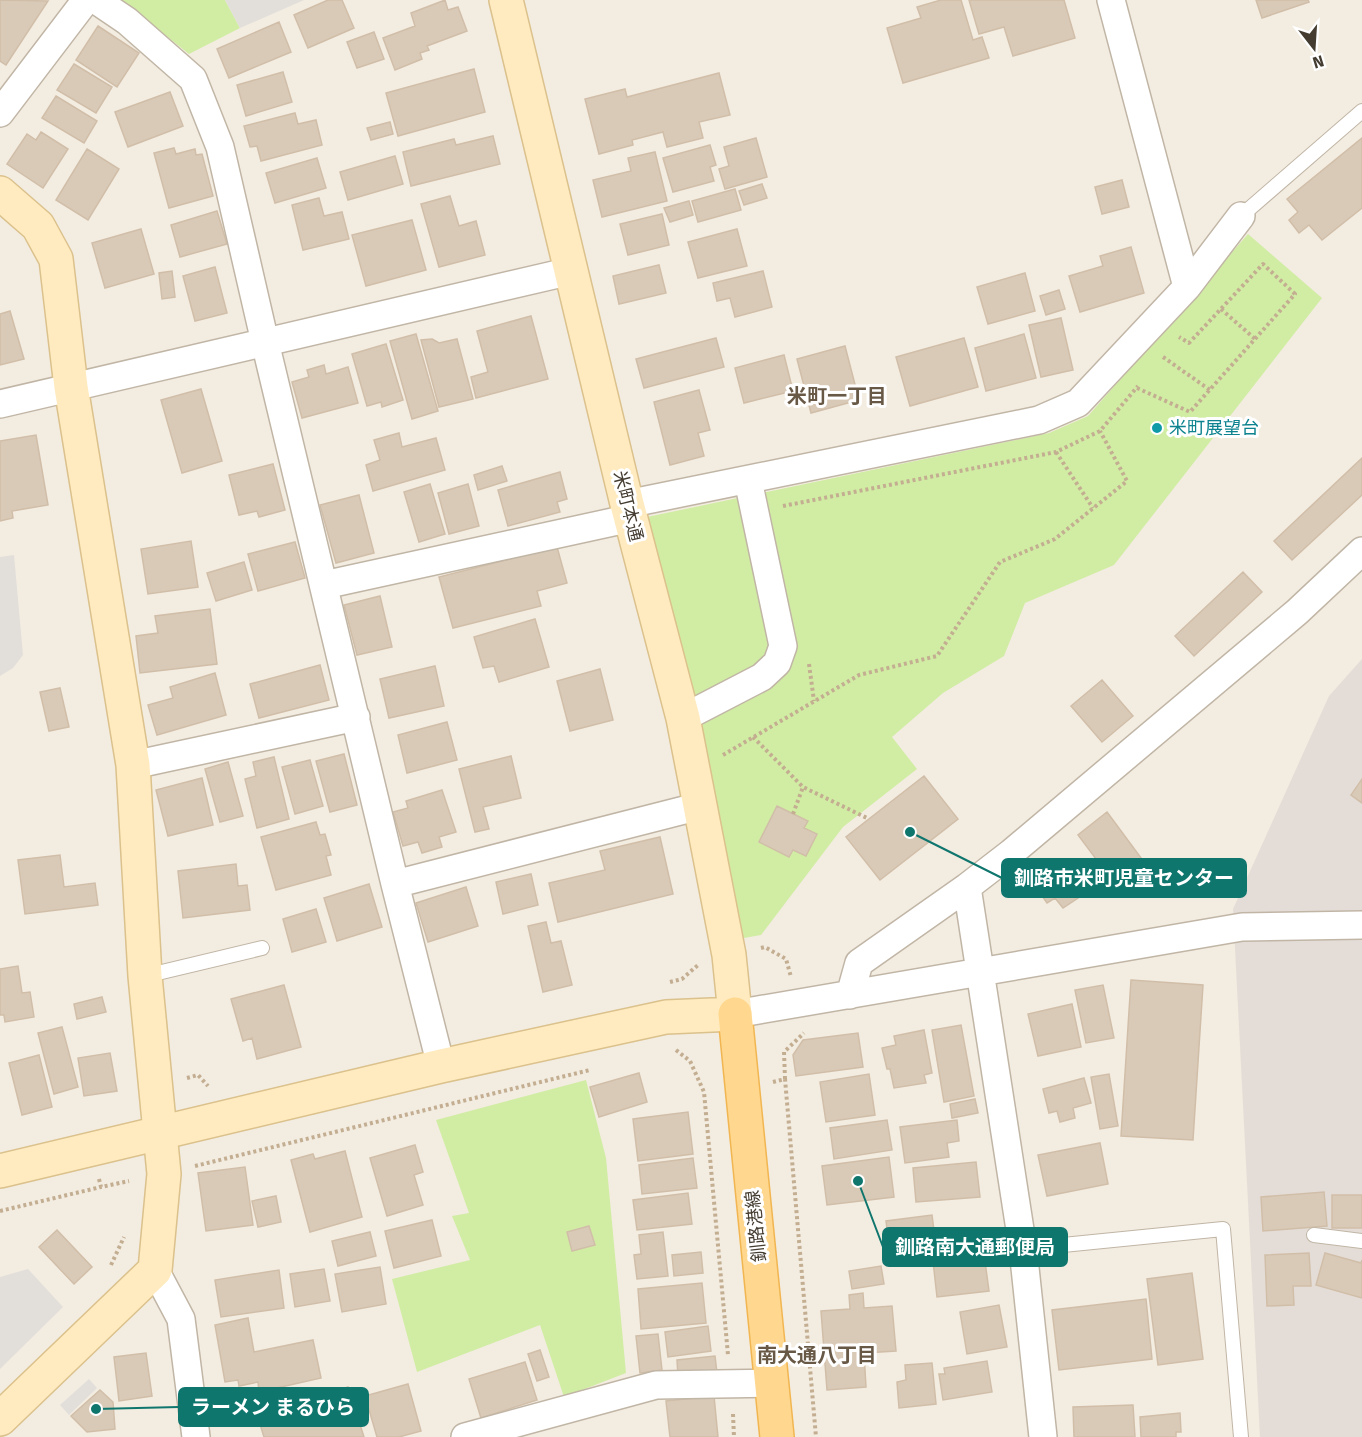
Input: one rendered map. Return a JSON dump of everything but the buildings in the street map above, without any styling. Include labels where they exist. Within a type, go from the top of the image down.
[{"type":"main road","name":"釧路港線","points":[[735,1014],[777,1437]]},
{"type":"street","points":[[0,114],[86,0]]},
{"type":"street","points":[[96,0],[127,21],[193,79],[220,147],[395,884],[441,1066]]},
{"type":"street","points":[[1111,0],[1187,287]]},
{"type":"street","name":"米町本通","points":[[511,2],[571,271],[629,511],[683,718],[729,955],[735,1014]]},
{"type":"street","points":[[0,193],[39,226],[56,259],[71,387],[133,765],[145,976],[164,1174],[155,1270],[181,1319],[196,1437]]},
{"type":"street","points":[[324,585],[748,480],[1039,420],[1078,403],[1187,287],[1241,216]]},
{"type":"street","points":[[0,404],[571,271]]},
{"type":"street","points":[[683,718],[762,677],[777,663],[783,646],[748,480]]},
{"type":"street","points":[[850,995],[859,963],[1011,854],[1297,612],[1362,551]]},
{"type":"street","points":[[133,765],[356,717]]},
{"type":"street","points":[[395,884],[700,806]]},
{"type":"street","points":[[968,887],[1023,1249],[1043,1437]]},
{"type":"street","points":[[0,1171],[441,1066],[666,1017],[735,1014],[1242,927],[1362,925]]},
{"type":"street","points":[[0,1419],[155,1270]]},
{"type":"street","points":[[465,1437],[656,1385],[772,1383]]},
{"type":"lane","points":[[1241,216],[1362,111]]},
{"type":"lane","points":[[145,976],[262,948]]},
{"type":"lane","points":[[1023,1249],[1223,1229],[1241,1437]]},
{"type":"lane","points":[[1314,1235],[1362,1241]]},
{"type":"path","points":[[1137,388],[1190,412],[1295,294],[1263,264]]},
{"type":"path","points":[[1221,309],[1255,339]]},
{"type":"path","points":[[1163,357],[1210,390]]},
{"type":"path","points":[[693,772],[859,675],[937,656],[1000,562],[1055,539],[1127,481],[1100,432]]},
{"type":"path","points":[[1056,452],[1093,508]]},
{"type":"path","points":[[808,660],[814,701]]},
{"type":"path","points":[[753,737],[803,787],[869,819]]},
{"type":"path","points":[[793,814],[803,787]]},
{"type":"path","points":[[675,1049],[690,1061],[704,1092],[734,1437]]},
{"type":"path","points":[[164,1174],[595,1069]]},
{"type":"path","points":[[0,1211],[101,1187]]},
{"type":"shaded area","points":[[225,0],[304,0],[240,28]]},
{"type":"shaded area","points":[[14,555],[23,655],[13,668],[0,676],[0,557]]},
{"type":"shaded area","points":[[1362,659],[1362,1437],[1260,1437],[1233,909],[1329,696]]},
{"type":"shaded area","points":[[28,1269],[63,1307],[0,1369],[0,1277]]},
{"type":"shaded area","points":[[89,1379],[97,1388],[69,1415],[60,1405]]},
{"type":"green space","points":[[121,0],[225,0],[240,28],[189,54]]},
{"type":"green space","points":[[1248,234],[1322,298],[1114,565],[1025,603],[1004,656],[943,693],[892,737],[917,769],[843,827],[761,935],[738,939],[647,517],[1049,433],[1088,416]]},
{"type":"green space","points":[[586,1080],[606,1158],[626,1373],[564,1397],[540,1325],[417,1372],[392,1279],[470,1260],[452,1216],[469,1213],[436,1120]]},
{"type":"place","name":"米町展望台","points":[[1157,428]]},
{"type":"place","name":"釧路市米町児童センター","points":[[910,832]]},
{"type":"place","name":"釧路南大通郵便局","points":[[858,1181]]},
{"type":"place","name":"ラーメン まるひら","points":[[96,1409]]},
{"type":"district","name":"米町一丁目","points":[[837,396]]},
{"type":"district","name":"南大通八丁目","points":[[817,1355]]}]
